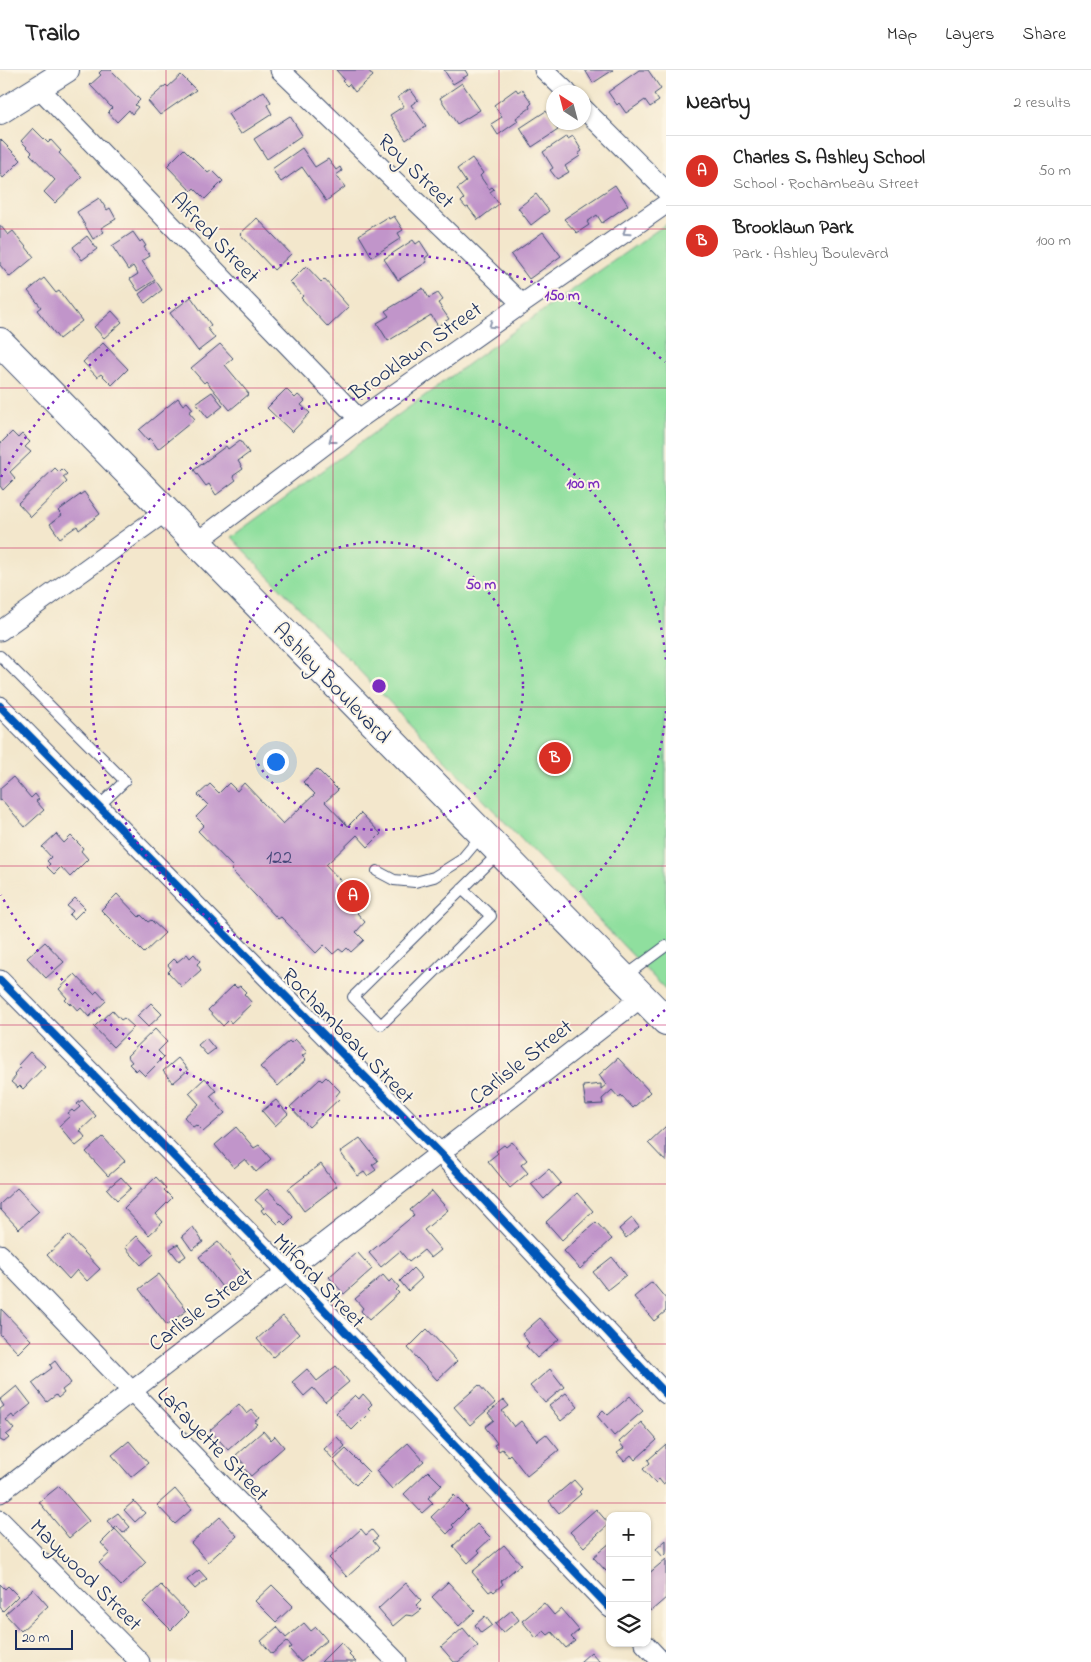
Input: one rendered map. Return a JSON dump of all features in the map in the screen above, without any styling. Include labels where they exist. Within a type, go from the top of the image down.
[{"type":"main road","name":"Ashley Boulevard","points":[[0,342],[666,1021]]},
{"type":"street","points":[[0,112],[67,70]]},
{"type":"street","name":"Roy Street","points":[[280,70],[522,304]]},
{"type":"street","points":[[544,70],[560,85]]},
{"type":"street","name":"Alfred Street","points":[[39,88],[360,419]]},
{"type":"street","points":[[591,116],[666,192]]},
{"type":"street","name":"Brooklawn Street","points":[[197,542],[360,419],[666,204]]},
{"type":"street","points":[[0,631],[166,512]]},
{"type":"street","name":"Rochambeau Street","points":[[0,706],[440,1153],[666,1394]]},
{"type":"street","name":"Milford Street","points":[[0,980],[287,1271],[606,1604]]},
{"type":"street","name":"Carlisle Street","points":[[0,1493],[642,997]]},
{"type":"street","name":"Lafayette Street","points":[[0,1254],[131,1391],[397,1662]]},
{"type":"street","name":"Maywood Street","points":[[0,1520],[140,1662]]},
{"type":"street","points":[[648,1647],[662,1662]]},
{"type":"lane","points":[[0,656],[125,780],[99,806]]},
{"type":"lane","points":[[377,871],[394,880],[415,882],[434,877],[491,843]]},
{"type":"lane","points":[[462,889],[492,916],[381,1026],[353,997],[462,889],[491,843]]},
{"type":"lane","points":[[623,977],[666,946]]},
{"type":"green space","points":[[666,224],[666,990],[231,537],[490,348]]},
{"type":"building","points":[[102,70],[111,70],[140,100],[135,105],[138,107],[132,114],[129,110],[117,122],[108,112],[112,108],[90,85],[101,75],[99,73]]},
{"type":"building","points":[[336,70],[368,70],[373,76],[355,92],[349,84],[347,86],[342,81],[344,79]]},
{"type":"building","points":[[444,70],[465,70],[468,75],[453,84]]},
{"type":"building","points":[[585,70],[613,70],[593,83]]},
{"type":"building","points":[[639,70],[648,70],[661,89],[654,94],[659,101],[650,107],[645,100],[626,113],[619,103],[617,105],[608,92]]},
{"type":"building","points":[[181,75],[196,90],[160,115],[148,101]]},
{"type":"building","points":[[462,83],[480,110],[457,124],[440,98]]},
{"type":"building","points":[[410,89],[418,100],[411,105],[426,126],[406,140],[390,115],[404,106],[398,97]]},
{"type":"building","points":[[516,89],[518,92],[522,89],[532,103],[529,106],[530,108],[516,118],[518,121],[498,135],[491,124],[502,117],[494,105]]},
{"type":"building","points":[[264,91],[271,102],[267,105],[272,114],[241,134],[228,114]]},
{"type":"building","points":[[546,111],[546,130],[558,130],[532,147],[520,128]]},
{"type":"building","points":[[290,116],[302,135],[267,159],[254,139]]},
{"type":"building","points":[[33,128],[48,143],[51,140],[61,151],[59,153],[82,177],[55,203],[44,192],[55,180],[30,154],[32,152],[21,141]]},
{"type":"building","points":[[567,136],[568,139],[573,136],[582,151],[578,154],[580,156],[565,166],[569,172],[557,179],[550,170],[553,168],[543,152]]},
{"type":"building","points":[[0,139],[21,160],[3,178],[0,174]]},
{"type":"building","points":[[302,148],[315,167],[328,159],[336,170],[340,167],[342,171],[336,175],[345,187],[326,201],[302,167],[281,182],[272,169]]},
{"type":"building","points":[[184,149],[208,173],[212,170],[223,181],[205,199],[194,188],[191,191],[167,166]]},
{"type":"building","points":[[472,158],[483,173],[480,176],[489,189],[492,187],[494,189],[490,192],[499,204],[478,220],[468,207],[466,208],[461,202],[464,199],[457,189],[466,182],[457,169]]},
{"type":"building","points":[[615,185],[628,205],[602,223],[597,215],[587,222],[589,225],[577,233],[564,219]]},
{"type":"building","points":[[536,194],[549,211],[531,225],[518,208]]},
{"type":"building","points":[[99,198],[107,210],[110,208],[116,219],[101,228],[104,232],[93,239],[77,212]]},
{"type":"building","points":[[394,216],[403,230],[398,233],[401,238],[372,257],[359,235],[388,217],[389,219]]},
{"type":"building","points":[[257,218],[291,254],[274,270],[240,234]]},
{"type":"building","points":[[0,225],[8,235],[13,231],[34,257],[10,277],[0,265]]},
{"type":"building","points":[[133,232],[140,242],[142,240],[146,246],[144,247],[150,256],[142,261],[155,280],[138,291],[130,279],[138,274],[133,266],[128,270],[112,246]]},
{"type":"building","points":[[543,232],[561,256],[529,279],[511,255]]},
{"type":"building","points":[[87,236],[97,249],[82,260],[73,247]]},
{"type":"building","points":[[413,240],[416,244],[420,241],[429,255],[425,258],[427,262],[398,280],[384,259]]},
{"type":"building","points":[[306,266],[321,282],[324,279],[349,307],[328,327],[301,298],[303,296],[290,282]]},
{"type":"building","points":[[44,278],[56,293],[59,291],[82,321],[59,339],[37,310],[41,307],[28,291]]},
{"type":"building","points":[[156,281],[162,290],[145,303],[139,294]]},
{"type":"building","points":[[423,288],[429,298],[438,293],[443,300],[438,303],[449,319],[438,326],[431,315],[388,341],[377,323],[389,316],[385,311]]},
{"type":"building","points":[[191,297],[211,325],[207,328],[215,338],[198,351],[170,313]]},
{"type":"building","points":[[112,311],[122,322],[104,338],[94,327]]},
{"type":"building","points":[[103,343],[128,369],[112,385],[101,374],[97,377],[83,362]]},
{"type":"building","points":[[220,344],[233,358],[225,365],[249,394],[230,410],[206,381],[204,383],[191,368]]},
{"type":"building","points":[[286,389],[295,398],[298,395],[305,401],[301,405],[310,413],[292,432],[267,408]]},
{"type":"building","points":[[212,392],[223,406],[208,418],[196,403]]},
{"type":"building","points":[[178,398],[183,405],[187,402],[193,409],[189,412],[195,419],[158,449],[150,438],[148,440],[139,430]]},
{"type":"building","points":[[12,432],[18,438],[22,434],[30,442],[25,447],[31,452],[10,472],[15,478],[3,490],[0,486],[0,444]]},
{"type":"building","points":[[240,440],[249,453],[238,461],[243,469],[233,476],[236,480],[216,495],[209,484],[206,486],[194,470],[226,446],[228,449]]},
{"type":"building","points":[[55,468],[59,472],[62,469],[67,474],[63,477],[67,482],[31,517],[18,503]]},
{"type":"building","points":[[84,492],[100,514],[79,530],[77,526],[60,538],[50,524],[62,515],[58,511]]},
{"type":"building","points":[[317,769],[338,790],[325,802],[348,826],[361,813],[381,834],[368,847],[357,835],[326,865],[364,906],[357,913],[365,922],[356,932],[364,940],[351,952],[347,948],[343,952],[339,949],[333,954],[324,945],[316,953],[281,917],[278,919],[231,870],[233,867],[198,831],[204,825],[196,817],[208,805],[198,795],[210,784],[219,793],[229,783],[237,791],[244,783],[283,824],[315,794],[303,782]]},
{"type":"building","points":[[13,777],[31,798],[35,794],[39,799],[36,801],[44,810],[25,827],[2,800],[0,801],[0,788]]},
{"type":"building","points":[[56,834],[64,843],[71,836],[83,848],[81,851],[88,859],[70,877],[61,867],[54,874],[47,867],[50,864],[47,861],[51,857],[42,847]]},
{"type":"building","points":[[117,894],[139,917],[141,915],[148,922],[151,920],[165,933],[144,953],[101,910]]},
{"type":"building","points":[[75,898],[85,908],[74,919],[69,915],[73,911],[67,906]]},
{"type":"building","points":[[45,942],[64,962],[46,978],[27,958]]},
{"type":"building","points":[[187,954],[190,958],[194,954],[200,961],[197,964],[201,970],[182,987],[168,972],[171,969],[168,965],[174,959],[177,962]]},
{"type":"building","points":[[75,974],[94,994],[97,991],[106,1001],[89,1017],[81,1008],[78,1011],[71,1003],[70,1005],[59,989]]},
{"type":"building","points":[[234,985],[237,988],[240,986],[246,992],[244,994],[252,1003],[231,1023],[229,1020],[223,1026],[208,1010]]},
{"type":"building","points":[[151,1003],[162,1014],[148,1027],[137,1016]]},
{"type":"building","points":[[112,1010],[121,1020],[124,1018],[134,1027],[113,1047],[94,1027]]},
{"type":"building","points":[[155,1029],[167,1042],[158,1051],[164,1057],[145,1076],[129,1064],[132,1062],[127,1056]]},
{"type":"building","points":[[206,1038],[215,1049],[207,1055],[198,1045]]},
{"type":"building","points":[[295,1039],[307,1052],[302,1056],[306,1060],[278,1086],[260,1067],[289,1041],[291,1043]]},
{"type":"building","points":[[30,1052],[45,1066],[23,1089],[20,1086],[18,1088],[11,1082],[16,1076],[14,1074],[20,1067],[18,1065]]},
{"type":"building","points":[[178,1058],[188,1070],[173,1083],[163,1071]]},
{"type":"building","points":[[618,1058],[650,1092],[633,1108],[621,1095],[619,1098],[612,1090],[602,1099],[603,1104],[586,1105],[583,1086],[601,1084],[601,1089],[606,1085],[599,1075]]},
{"type":"building","points":[[326,1077],[340,1091],[336,1096],[339,1099],[309,1127],[290,1107],[320,1079],[322,1081]]},
{"type":"building","points":[[205,1078],[216,1091],[210,1096],[225,1113],[203,1132],[196,1125],[193,1127],[184,1117],[199,1104],[189,1093]]},
{"type":"building","points":[[82,1100],[96,1116],[80,1131],[86,1138],[76,1146],[59,1126],[70,1116],[68,1113],[72,1110],[74,1112],[80,1107],[77,1104]]},
{"type":"building","points":[[276,1100],[288,1114],[275,1126],[262,1111]]},
{"type":"building","points":[[666,1126],[666,1162],[648,1143]]},
{"type":"building","points":[[236,1127],[254,1148],[259,1145],[271,1159],[256,1172],[245,1159],[234,1168],[215,1145]]},
{"type":"building","points":[[103,1137],[125,1161],[108,1176],[86,1152]]},
{"type":"building","points":[[360,1138],[378,1161],[372,1165],[376,1170],[367,1176],[364,1172],[358,1176],[340,1152]]},
{"type":"building","points":[[512,1142],[527,1160],[521,1165],[528,1173],[510,1188],[488,1161],[498,1153],[496,1151]]},
{"type":"building","points":[[321,1164],[337,1186],[304,1211],[288,1189]]},
{"type":"building","points":[[549,1169],[561,1183],[544,1199],[531,1184]]},
{"type":"building","points":[[121,1177],[131,1188],[117,1200],[107,1189]]},
{"type":"building","points":[[156,1177],[166,1188],[164,1190],[172,1198],[156,1214],[163,1222],[149,1235],[124,1208]]},
{"type":"building","points":[[17,1188],[39,1211],[19,1229],[0,1209],[0,1204]]},
{"type":"building","points":[[267,1189],[293,1217],[285,1225],[281,1221],[278,1224],[266,1212],[264,1214],[261,1210],[264,1208],[255,1200]]},
{"type":"building","points":[[432,1191],[448,1210],[424,1230],[441,1250],[431,1258],[424,1250],[409,1262],[400,1251],[381,1267],[369,1253],[414,1215],[410,1210]]},
{"type":"building","points":[[577,1193],[593,1211],[562,1240],[546,1222]]},
{"type":"building","points":[[632,1218],[639,1227],[626,1238],[619,1229]]},
{"type":"building","points":[[596,1222],[612,1239],[580,1269],[564,1251]]},
{"type":"building","points":[[193,1227],[203,1242],[192,1250],[182,1236]]},
{"type":"building","points":[[68,1235],[100,1269],[87,1281],[77,1270],[69,1279],[47,1255]]},
{"type":"building","points":[[137,1236],[154,1254],[141,1265],[125,1247]]},
{"type":"building","points":[[218,1242],[243,1273],[225,1291],[199,1257]]},
{"type":"building","points":[[178,1244],[186,1256],[179,1261],[170,1249]]},
{"type":"building","points":[[357,1252],[372,1269],[344,1294],[329,1277]]},
{"type":"building","points":[[612,1257],[626,1275],[607,1290],[593,1272]]},
{"type":"building","points":[[413,1268],[422,1278],[408,1291],[400,1281]]},
{"type":"building","points":[[159,1274],[187,1310],[167,1325],[139,1289]]},
{"type":"building","points":[[383,1275],[389,1282],[392,1279],[399,1287],[396,1290],[399,1293],[369,1320],[361,1311],[363,1308],[355,1299]]},
{"type":"building","points":[[652,1282],[666,1299],[666,1311],[654,1321],[634,1297]]},
{"type":"building","points":[[1,1309],[31,1340],[18,1353],[0,1334]]},
{"type":"building","points":[[283,1316],[299,1334],[273,1357],[257,1339]]},
{"type":"building","points":[[540,1318],[559,1339],[537,1358],[526,1346],[529,1343],[522,1334]]},
{"type":"building","points":[[427,1329],[457,1361],[437,1380],[408,1348]]},
{"type":"building","points":[[55,1361],[71,1383],[62,1390],[64,1393],[58,1398],[56,1395],[47,1402],[32,1383],[52,1368],[50,1365]]},
{"type":"building","points":[[336,1366],[349,1382],[325,1402],[313,1388],[304,1396],[292,1382],[307,1369],[317,1381]]},
{"type":"building","points":[[550,1369],[564,1387],[545,1403],[530,1386]]},
{"type":"building","points":[[479,1385],[495,1403],[470,1425],[454,1407]]},
{"type":"building","points":[[17,1386],[31,1404],[14,1418],[12,1415],[6,1420],[14,1429],[6,1435],[9,1438],[4,1442],[0,1440],[0,1409],[4,1406],[0,1400]]},
{"type":"building","points":[[566,1393],[578,1407],[561,1421],[549,1406]]},
{"type":"building","points":[[363,1394],[372,1404],[368,1408],[371,1411],[352,1430],[336,1413],[355,1395],[359,1399]]},
{"type":"building","points":[[630,1396],[643,1411],[614,1436],[597,1416],[603,1410],[608,1415]]},
{"type":"building","points":[[504,1400],[509,1406],[502,1411],[514,1427],[521,1421],[537,1441],[546,1434],[559,1450],[527,1476],[510,1454],[508,1456],[502,1449],[499,1451],[494,1445],[497,1443],[485,1427],[494,1420],[488,1413]]},
{"type":"building","points":[[239,1404],[247,1414],[252,1410],[259,1418],[254,1422],[257,1424],[228,1450],[210,1430]]},
{"type":"building","points":[[641,1422],[657,1440],[635,1460],[631,1455],[624,1461],[617,1453],[624,1448],[619,1442]]},
{"type":"building","points":[[263,1431],[271,1440],[275,1436],[284,1447],[251,1476],[243,1467],[245,1465],[236,1455]]},
{"type":"building","points":[[337,1437],[345,1446],[332,1458],[324,1449]]},
{"type":"building","points":[[129,1441],[148,1463],[131,1477],[112,1455]]},
{"type":"building","points":[[408,1443],[424,1461],[392,1489],[376,1471]]},
{"type":"building","points":[[666,1444],[666,1482],[663,1484],[659,1479],[655,1483],[643,1469],[650,1463],[648,1460]]},
{"type":"building","points":[[346,1449],[369,1472],[356,1485],[333,1461]]},
{"type":"building","points":[[428,1471],[442,1485],[428,1498],[433,1503],[422,1513],[404,1494]]},
{"type":"building","points":[[574,1480],[582,1489],[579,1492],[581,1494],[559,1513],[549,1501]]},
{"type":"building","points":[[59,1486],[89,1521],[69,1538],[39,1502]]},
{"type":"building","points":[[175,1489],[192,1509],[175,1524],[157,1505]]},
{"type":"building","points":[[454,1495],[468,1509],[452,1525],[454,1527],[447,1534],[431,1517]]},
{"type":"building","points":[[134,1501],[145,1513],[135,1522],[124,1510]]},
{"type":"building","points":[[596,1509],[606,1521],[606,1527],[584,1547],[570,1532]]},
{"type":"building","points":[[118,1513],[130,1527],[123,1533],[117,1526],[114,1529],[107,1521]]},
{"type":"building","points":[[220,1517],[237,1536],[208,1562],[191,1543]]},
{"type":"building","points":[[477,1524],[491,1538],[468,1563],[453,1546]]},
{"type":"building","points":[[115,1529],[146,1562],[121,1586],[99,1563],[110,1553],[101,1543]]},
{"type":"building","points":[[361,1529],[366,1535],[372,1530],[378,1537],[373,1541],[379,1548],[347,1577],[329,1558]]},
{"type":"building","points":[[666,1540],[666,1554],[663,1557],[656,1549]]},
{"type":"building","points":[[504,1545],[521,1564],[501,1581],[503,1584],[494,1592],[492,1590],[489,1592],[472,1572]]},
{"type":"building","points":[[606,1546],[606,1571],[593,1557]]},
{"type":"building","points":[[666,1559],[666,1598],[651,1611],[651,1602],[651,1572]]},
{"type":"building","points":[[199,1570],[207,1579],[195,1589],[187,1580]]},
{"type":"building","points":[[448,1582],[475,1611],[459,1626],[432,1597]]},
{"type":"building","points":[[406,1583],[421,1600],[416,1605],[421,1610],[413,1616],[406,1615],[393,1626],[378,1609]]},
{"type":"building","points":[[0,1584],[5,1589],[8,1586],[18,1596],[3,1611],[0,1607]]},
{"type":"building","points":[[161,1585],[188,1613],[171,1630],[143,1602]]},
{"type":"building","points":[[272,1585],[293,1606],[276,1622],[255,1601]]},
{"type":"building","points":[[33,1589],[48,1606],[21,1631],[5,1614]]},
{"type":"building","points":[[544,1603],[554,1615],[561,1609],[579,1630],[571,1637],[575,1641],[566,1648],[552,1632],[548,1635],[544,1631],[536,1638],[522,1621]]},
{"type":"building","points":[[512,1610],[519,1620],[503,1633],[495,1624]]},
{"type":"building","points":[[485,1616],[492,1625],[481,1633],[475,1625]]},
{"type":"building","points":[[304,1623],[311,1631],[316,1627],[327,1640],[301,1662],[289,1649],[292,1647],[287,1641],[272,1654],[261,1641],[277,1627],[286,1638]]},
{"type":"building","points":[[463,1628],[478,1646],[458,1662],[454,1662],[441,1647]]},
{"type":"building","points":[[341,1642],[356,1662],[321,1662]]},
{"type":"building","points":[[591,1652],[600,1662],[580,1662]]},
{"type":"cycle path","points":[[0,706],[440,1153],[666,1394]]},
{"type":"cycle path","points":[[0,980],[287,1271],[606,1604]]},
{"type":"place","name":"Brooklawn Park","points":[[555,758]]},
{"type":"place","name":"Charles S. Ashley School","points":[[353,896]]}]
